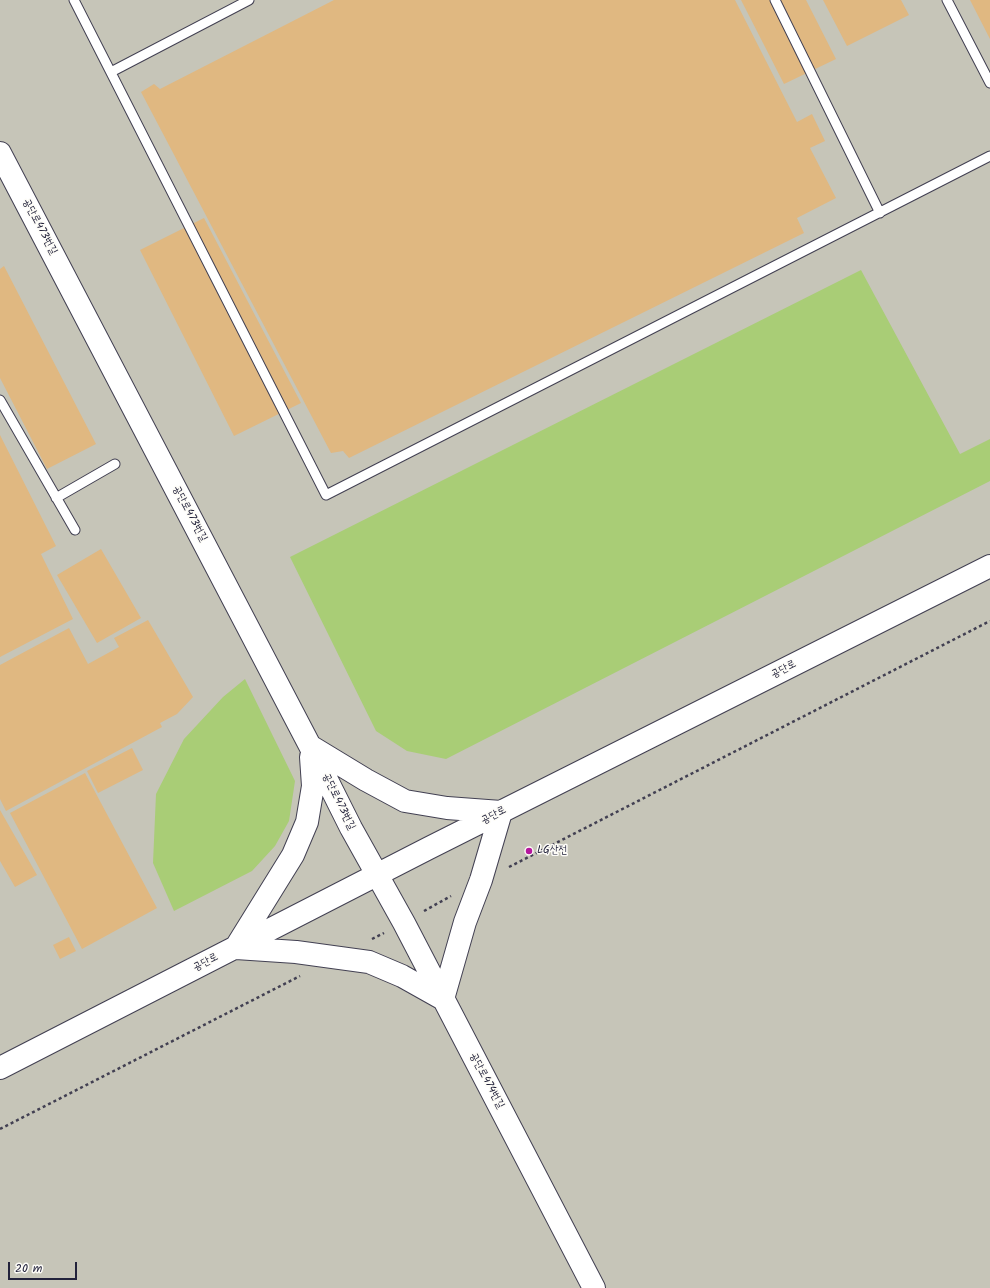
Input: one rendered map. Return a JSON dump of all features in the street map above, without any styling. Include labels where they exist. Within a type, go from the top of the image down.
[{"type":"main road","name":"공단로473번길","points":[[0,153],[310,746],[376,876]]},
{"type":"main road","name":"공단로","points":[[0,1068],[501,812],[990,566]]},
{"type":"main road","points":[[310,746],[366,780],[405,801],[447,808],[501,812],[482,880],[465,922],[443,999],[402,976],[369,962],[296,952],[236,948],[293,855],[307,822],[313,786],[310,746]]},
{"type":"main road","name":"공단로474번길","points":[[376,876],[404,923],[594,1288]]},
{"type":"lane","points":[[74,0],[326,495],[990,156]]},
{"type":"lane","points":[[111,72],[249,0]]},
{"type":"lane","points":[[775,0],[880,213]]},
{"type":"lane","points":[[947,0],[990,83]]},
{"type":"lane","points":[[0,400],[75,530]]},
{"type":"lane","points":[[56,498],[115,464]]},
{"type":"path","points":[[482,880],[990,621]]},
{"type":"path","points":[[0,1129],[301,975]]},
{"type":"shaded area","points":[[0,0],[990,0],[990,1288],[0,1288]]},
{"type":"green space","points":[[861,270],[960,454],[990,439],[990,481],[446,759],[407,751],[376,731],[290,557]]},
{"type":"green space","points":[[245,679],[295,781],[289,821],[275,846],[252,871],[174,911],[153,863],[156,794],[184,739],[223,697]]},
{"type":"building","points":[[334,0],[735,0],[797,122],[812,114],[825,141],[810,148],[836,198],[797,218],[804,233],[349,458],[343,451],[331,453],[141,92],[154,84],[160,89]]},
{"type":"building","points":[[741,0],[806,0],[836,59],[784,84]]},
{"type":"building","points":[[823,0],[901,0],[909,15],[847,46]]},
{"type":"building","points":[[970,0],[990,0],[990,39]]},
{"type":"building","points":[[204,218],[301,403],[234,436],[140,250]]},
{"type":"building","points":[[4,266],[96,444],[47,469],[0,378],[0,269]]},
{"type":"building","points":[[0,435],[56,546],[41,554],[73,619],[0,657]]},
{"type":"building","points":[[101,549],[141,618],[97,643],[57,575]]},
{"type":"building","points":[[148,620],[193,697],[177,714],[160,723],[162,727],[6,811],[0,799],[0,665],[69,628],[88,664],[119,647],[114,638]]},
{"type":"building","points":[[132,748],[143,770],[98,793],[87,771]]},
{"type":"building","points":[[85,773],[157,908],[82,949],[10,813]]},
{"type":"building","points":[[0,810],[37,875],[15,887],[0,861]]},
{"type":"building","points":[[69,937],[76,951],[60,959],[53,945]]},
{"type":"place","name":"LG산전","points":[[529,851]]}]
